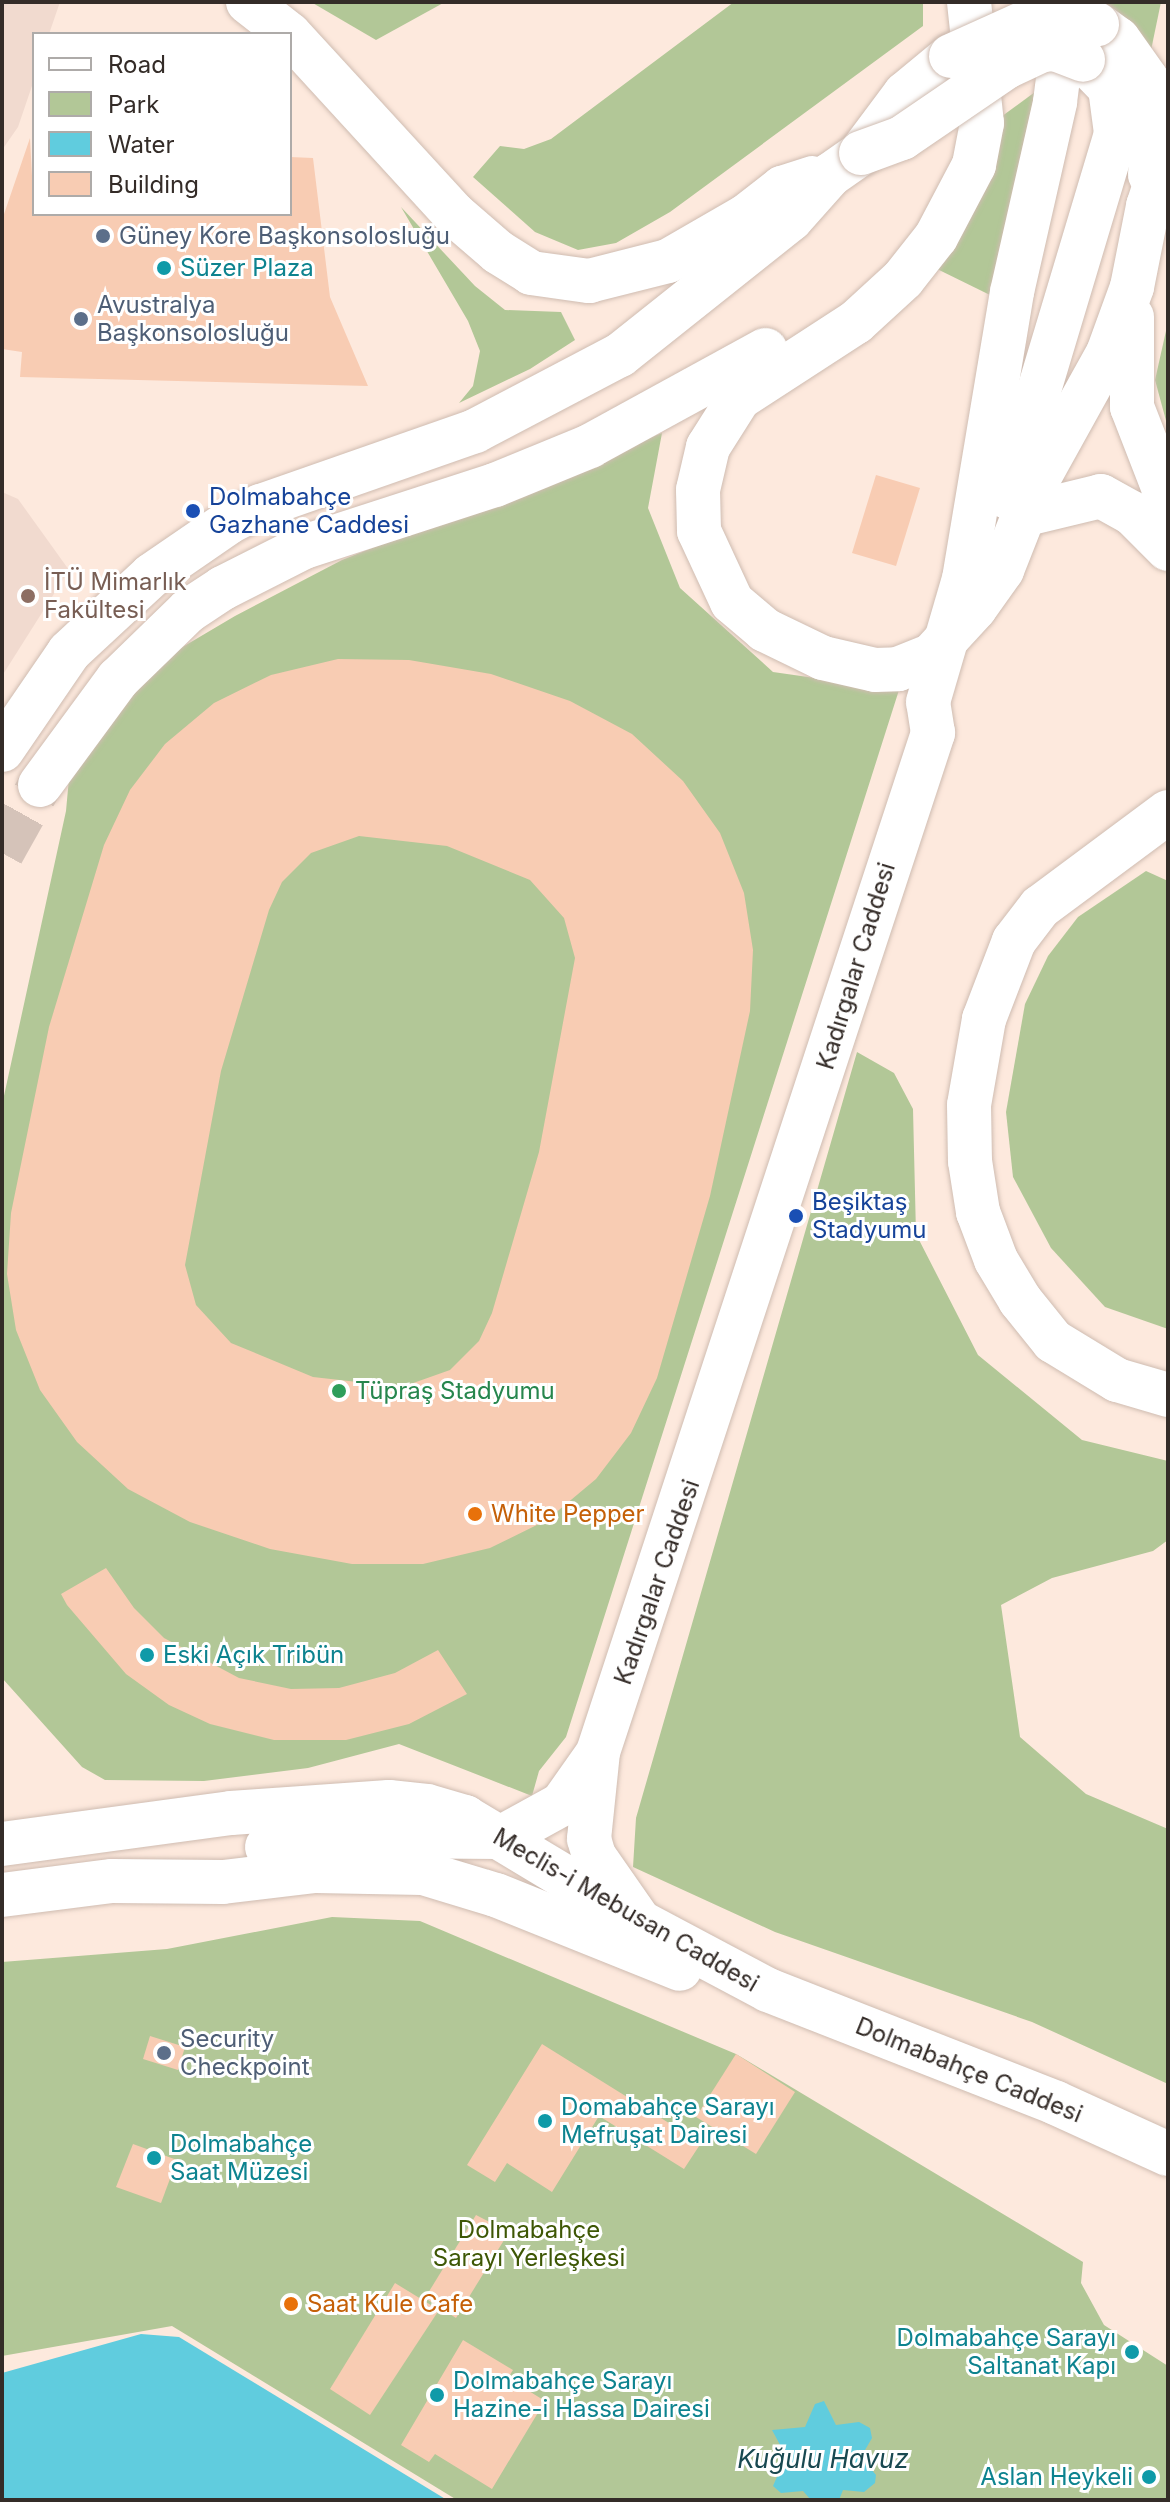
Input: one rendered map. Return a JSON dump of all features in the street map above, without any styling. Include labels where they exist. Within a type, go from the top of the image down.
[{"type":"main road","points":[[248,2],[287,32]]},
{"type":"main road","points":[[968,2],[982,123],[974,165],[936,237],[903,279],[856,322],[739,398],[708,447],[698,490],[699,531],[732,602],[791,647],[875,670],[915,665],[945,640],[964,579],[1012,292],[1055,102],[1067,32],[1082,29]]},
{"type":"main road","points":[[40,785],[67,741],[118,679],[188,611],[223,588],[304,547],[495,485],[590,446],[786,338],[865,284],[902,244],[939,188],[963,127],[971,75],[968,2]]},
{"type":"main road","points":[[2,750],[69,652],[152,575],[229,522],[261,506],[475,431],[620,355],[731,271],[814,198],[905,94],[951,56],[1027,2]]},
{"type":"main road","points":[[951,56],[1033,19],[1061,16],[1135,59],[1155,105],[1148,206]]},
{"type":"main road","points":[[292,36],[454,214],[498,252],[531,273],[557,280],[617,277],[668,261],[746,216],[782,188],[846,164],[902,138],[1006,67],[1042,50],[1055,49],[1082,29]]},
{"type":"main road","points":[[985,593],[994,541],[1116,133],[1110,88],[1082,29]]},
{"type":"main road","points":[[1148,206],[1168,145]]},
{"type":"main road","name":"Kadırgalar Caddesi","points":[[640,1922],[594,1856],[589,1839],[598,1752],[933,733],[928,702],[945,640],[1002,570],[1037,481],[1108,353],[1132,287],[1148,206]]},
{"type":"main road","points":[[1023,515],[1101,496],[1122,474],[1134,419],[1132,287]]},
{"type":"main road","points":[[1134,419],[1168,500]]},
{"type":"main road","points":[[1101,496],[1132,513],[1168,549]]},
{"type":"main road","points":[[1168,812],[1040,907],[1014,941],[984,1019],[969,1105],[970,1161],[978,1212],[996,1260],[1020,1300],[1053,1341],[1117,1380],[1168,1395]]},
{"type":"main road","points":[[1168,835],[1052,923],[1031,950],[1011,988],[998,1034],[989,1137],[996,1198],[1011,1244],[1036,1286],[1074,1325],[1168,1368]]},
{"type":"main road","name":"Kadırgalar Caddesi","points":[[502,1837],[562,1804],[598,1752]]},
{"type":"main road","name":"Meclis-i Mebusan Caddesi","points":[[2,1844],[231,1813],[389,1802],[465,1817],[640,1922],[768,1990]]},
{"type":"main road","points":[[112,1881],[199,1855],[302,1842],[363,1836],[502,1837]]},
{"type":"main road","name":"Meclis-i Mebusan Caddesi","points":[[2,1895],[112,1881],[223,1882],[315,1871],[423,1873],[496,1895],[666,1965],[768,1990]]},
{"type":"main road","name":"Dolmabahçe Caddesi","points":[[768,1990],[1056,2103],[1168,2154]]},
{"type":"shaded area","points":[[2,2],[60,2],[50,32],[32,32],[32,86],[18,127],[2,150]]},
{"type":"shaded area","name":"İTÜ Mimarlık Fakültesi","points":[[2,492],[18,499],[69,570],[2,676]]},
{"type":"green space","points":[[311,2],[445,2],[376,40]]},
{"type":"green space","points":[[734,2],[923,2],[923,26],[670,212],[616,243],[578,250],[535,232],[473,177],[500,146],[524,149],[551,139]]},
{"type":"green space","points":[[1094,2],[1161,2],[1150,55]]},
{"type":"green space","points":[[1035,92],[990,295],[933,267],[994,122]]},
{"type":"green space","points":[[401,207],[475,286],[505,310],[561,312],[575,340],[530,369],[459,403],[473,386],[480,351],[468,321]]},
{"type":"green space","points":[[1168,322],[1168,428],[1155,380]]},
{"type":"green space","name":"Tüpraş Stadyumu","points":[[662,433],[648,508],[680,588],[773,672],[899,690],[566,1737],[539,1771],[532,1796],[399,1744],[308,1768],[204,1781],[105,1780],[82,1767],[2,1678],[2,1105],[66,811],[70,767],[142,671],[235,616],[342,560]]},
{"type":"green space","points":[[1146,871],[1168,881],[1168,1329],[1105,1307],[1051,1248],[1013,1177],[1006,1112],[1025,1004],[1048,956],[1078,917]]},
{"type":"green space","points":[[857,1052],[894,1073],[913,1109],[916,1234],[978,1355],[1082,1440],[1168,1461],[1168,1540],[1153,1551],[1052,1578],[1001,1605],[1020,1737],[1086,1794],[1168,1829],[1168,2084],[1032,2022],[775,1932],[633,1867],[636,1818]]},
{"type":"green space","name":"Dolmabahçe Sarayı Yerleşkesi","points":[[332,1917],[420,1921],[736,2054],[1083,2262],[1081,2283],[1104,2325],[1168,2366],[1168,2500],[457,2500],[172,2326],[2,2356],[2,1962],[167,1949]]},
{"type":"water","points":[[141,2334],[179,2337],[447,2500],[2,2500],[2,2373]]},
{"type":"water","name":"Kuğulu Havuz","points":[[824,2401],[836,2425],[859,2422],[870,2428],[872,2438],[861,2457],[876,2475],[875,2483],[864,2492],[843,2490],[839,2500],[811,2500],[803,2491],[781,2493],[773,2486],[786,2456],[772,2430],[805,2427],[815,2404]]},
{"type":"building","name":"Süzer Plaza","points":[[30,138],[32,216],[292,216],[292,157],[313,158],[330,297],[368,386],[20,377],[22,352],[2,349],[2,220]]},
{"type":"building","points":[[876,475],[920,488],[896,566],[852,553]]},
{"type":"building","points":[[338,659],[409,660],[491,674],[570,701],[632,734],[683,781],[720,833],[744,893],[753,950],[750,1011],[710,1196],[657,1378],[631,1433],[596,1479],[547,1520],[490,1548],[423,1564],[352,1564],[270,1549],[190,1522],[128,1489],[77,1442],[40,1390],[16,1330],[7,1274],[11,1213],[49,1027],[104,845],[130,790],[165,744],[214,703],[271,675]],"holes":[[[359,836],[447,846],[530,880],[564,918],[575,958],[539,1152],[492,1313],[479,1341],[450,1370],[402,1387],[313,1377],[231,1343],[196,1305],[185,1265],[221,1071],[269,910],[282,882],[311,853]]]},
{"type":"building","name":"Eski Açık Tribün","points":[[106,1568],[134,1608],[164,1638],[239,1678],[291,1689],[339,1688],[395,1673],[438,1650],[467,1694],[409,1724],[346,1740],[274,1740],[210,1724],[169,1705],[126,1674],[67,1605],[61,1594]]},
{"type":"building","name":"Security Checkpoint","points":[[150,2036],[185,2047],[178,2070],[143,2059]]},
{"type":"building","name":"Domabahçe Sarayı Mefruşat Dairesi","points":[[542,2044],[701,2143],[684,2169],[599,2116],[552,2192],[507,2163],[495,2182],[467,2165]]},
{"type":"building","points":[[736,2054],[795,2092],[756,2154],[696,2117]]},
{"type":"building","points":[[133,2144],[177,2160],[161,2203],[116,2187]]},
{"type":"building","points":[[476,2215],[509,2232],[456,2318],[425,2298]]},
{"type":"building","points":[[395,2283],[439,2310],[370,2415],[330,2389]]},
{"type":"building","points":[[463,2340],[513,2370],[508,2378],[545,2401],[492,2489],[435,2454],[429,2462],[401,2445]]},
{"type":"tunnel","points":[[2,853],[40,785]]},
{"type":"place","name":"Güney Kore Başkonsolosluğu","points":[[103,236]]},
{"type":"place","name":"Süzer Plaza","points":[[164,268]]},
{"type":"place","name":"Avustralya Başkonsolosluğu","points":[[81,319]]},
{"type":"place","name":"Dolmabahçe Gazhane Caddesi","points":[[193,511]]},
{"type":"place","name":"İTÜ Mimarlık Fakültesi","points":[[28,596]]},
{"type":"place","name":"Beşiktaş Stadyumu","points":[[796,1216]]},
{"type":"place","name":"Tüpraş Stadyumu","points":[[339,1391]]},
{"type":"place","name":"White Pepper","points":[[475,1514]]},
{"type":"place","name":"Eski Açık Tribün","points":[[147,1655]]},
{"type":"place","name":"Security Checkpoint","points":[[164,2053]]},
{"type":"place","name":"Domabahçe Sarayı Mefruşat Dairesi","points":[[545,2121]]},
{"type":"place","name":"Dolmabahçe Saat Müzesi","points":[[154,2158]]},
{"type":"place","name":"Saat Kule Cafe","points":[[291,2304]]},
{"type":"place","name":"Dolmabahçe Sarayı Saltanat Kapı","points":[[1132,2352]]},
{"type":"place","name":"Dolmabahçe Sarayı Hazine-i Hassa Dairesi","points":[[437,2395]]},
{"type":"place","name":"Aslan Heykeli","points":[[1149,2477]]}]
